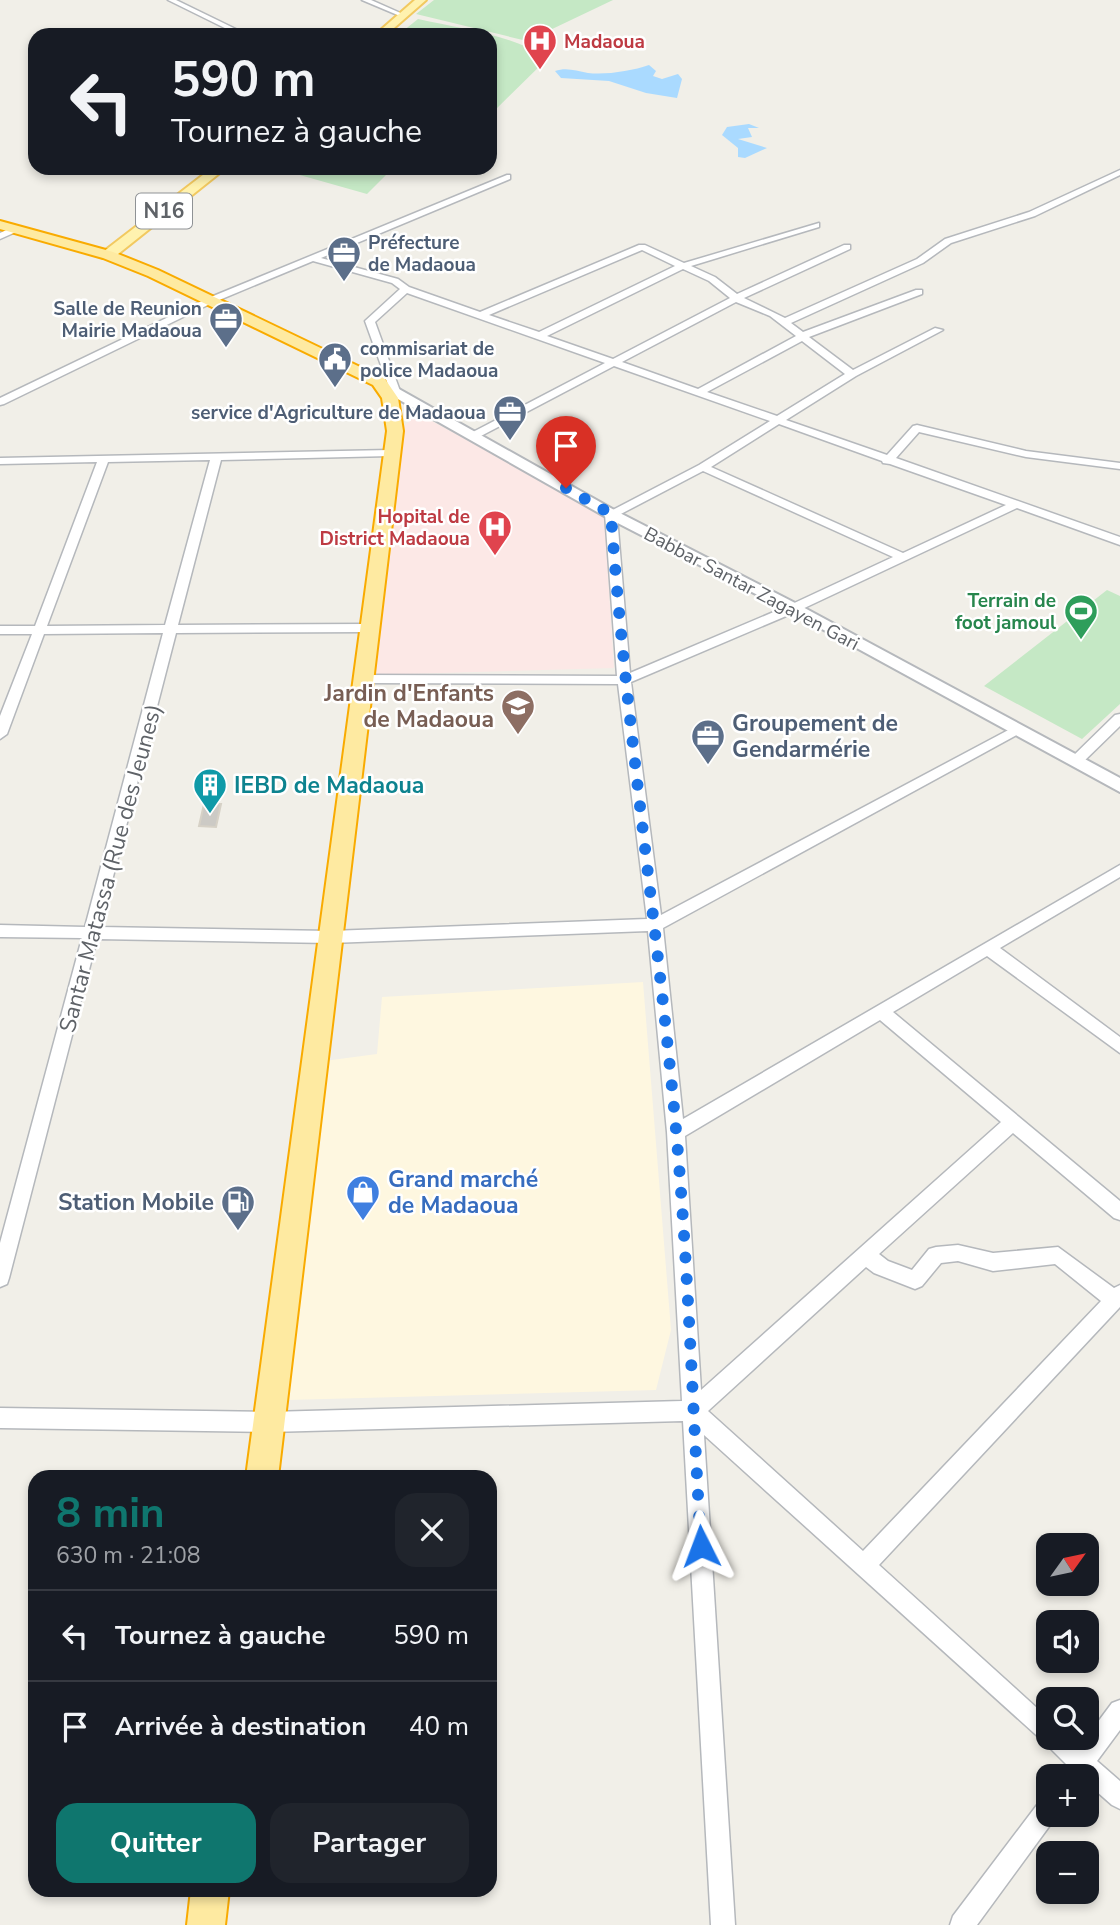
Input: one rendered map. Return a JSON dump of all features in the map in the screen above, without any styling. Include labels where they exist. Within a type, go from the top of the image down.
[{"type":"highway","points":[[5,230],[108,255],[391,389],[396,431],[390,453],[263,1470]]},
{"type":"highway","points":[[206,1925],[209,1897]]},
{"type":"main road","points":[[388,28],[421,0]]},
{"type":"main road","name":"N16","points":[[108,255],[211,175]]},
{"type":"street","points":[[171,0],[231,28]]},
{"type":"street","points":[[180,4],[198,0]]},
{"type":"street","points":[[365,0],[402,15]]},
{"type":"street","points":[[784,322],[920,261],[948,241],[1032,214],[1120,172]]},
{"type":"street","points":[[0,402],[209,301],[507,177]]},
{"type":"street","points":[[540,336],[681,266],[816,226]]},
{"type":"street","points":[[480,315],[642,247],[712,279],[736,298],[773,314],[852,374]]},
{"type":"street","points":[[475,435],[736,298],[847,247]]},
{"type":"street","points":[[313,258],[395,281],[406,289],[887,461],[1120,541]]},
{"type":"street","points":[[391,389],[370,321],[406,289]]},
{"type":"street","points":[[698,392],[803,336],[919,292]]},
{"type":"street","points":[[723,1925],[676,1132],[655,925],[624,680],[611,514],[703,467],[852,374],[938,330]]},
{"type":"street","name":"Babbar Santar Zagayen Gari","points":[[391,389],[611,514],[794,608],[1120,786]]},
{"type":"street","points":[[887,461],[917,428],[1026,454],[1120,466]]},
{"type":"street","points":[[0,461],[390,453]]},
{"type":"street","name":"Santar Matassa (Rue des Jeunes)","points":[[0,1278],[173,629],[216,457]]},
{"type":"street","points":[[0,734],[104,459]]},
{"type":"street","points":[[703,467],[903,557]]},
{"type":"street","points":[[362,679],[624,680],[794,608],[1017,504]]},
{"type":"street","points":[[0,630],[368,628]]},
{"type":"street","points":[[1076,761],[1120,718]]},
{"type":"street","points":[[0,931],[331,937],[655,925],[1019,730]]},
{"type":"street","points":[[676,1132],[1120,870]]},
{"type":"street","points":[[988,948],[1120,1046]]},
{"type":"street","points":[[881,1011],[1120,1212]]},
{"type":"street","points":[[0,1418],[269,1422],[693,1411],[1013,1122]]},
{"type":"street","points":[[864,1566],[1117,1297],[1058,1255],[993,1262],[958,1253],[936,1255],[915,1280],[881,1267],[866,1255]]},
{"type":"street","points":[[693,1411],[1036,1721]]},
{"type":"street","points":[[1081,1764],[1120,1712]]},
{"type":"street","points":[[1099,1784],[1120,1797]]},
{"type":"street","points":[[962,1925],[1036,1825]]},
{"type":"shaded area","name":"Hopital de District Madaoua","points":[[415,416],[428,419],[604,514],[614,668],[370,675],[402,428]]},
{"type":"shaded area","name":"Grand marché de Madaoua","points":[[643,982],[671,1330],[656,1390],[288,1400],[324,1061],[377,1054],[382,997]]},
{"type":"green space","points":[[434,0],[613,0],[527,41],[497,34],[497,28],[474,28],[416,14]]},
{"type":"green space","points":[[418,19],[463,28],[407,28]]},
{"type":"green space","points":[[497,37],[548,58],[497,108]]},
{"type":"green space","points":[[300,175],[386,175],[367,194]]},
{"type":"green space","name":"Terrain de foot jamoul","points":[[1107,590],[1120,596],[1120,704],[1082,739],[984,686]]},
{"type":"water","points":[[649,65],[656,71],[653,76],[662,79],[678,74],[682,79],[677,98],[646,93],[609,81],[561,78],[555,71],[568,69],[588,73],[611,73]]},
{"type":"water","points":[[749,124],[759,128],[748,128],[752,137],[738,139],[767,148],[745,158],[738,157],[738,148],[722,135],[727,127]]},
{"type":"building","name":"IEBD de Madaoua","points":[[204,804],[221,804],[216,827],[199,826]]},
{"type":"place","name":"Madaoua","points":[[540,71]]},
{"type":"place","name":"Préfecture de Madaoua","points":[[344,283]]},
{"type":"place","name":"Salle de Reunion Mairie Madaoua","points":[[226,349]]},
{"type":"place","name":"commisariat de police Madaoua","points":[[335,389]]},
{"type":"place","name":"service d'Agriculture de Madaoua","points":[[510,442]]},
{"type":"place","name":"Hopital de District Madaoua","points":[[495,557]]},
{"type":"place","name":"Terrain de foot jamoul","points":[[1081,641]]},
{"type":"place","name":"Jardin d'Enfants de Madaoua","points":[[518,736]]},
{"type":"place","name":"Groupement de Gendarmérie","points":[[708,766]]},
{"type":"place","name":"IEBD de Madaoua","points":[[210,815]]},
{"type":"place","name":"Grand marché de Madaoua","points":[[363,1222]]},
{"type":"place","name":"Station Mobile","points":[[238,1232]]},
{"type":"route","points":[[566,488],[611,514],[624,680],[655,925],[676,1132],[701,1546]]}]
